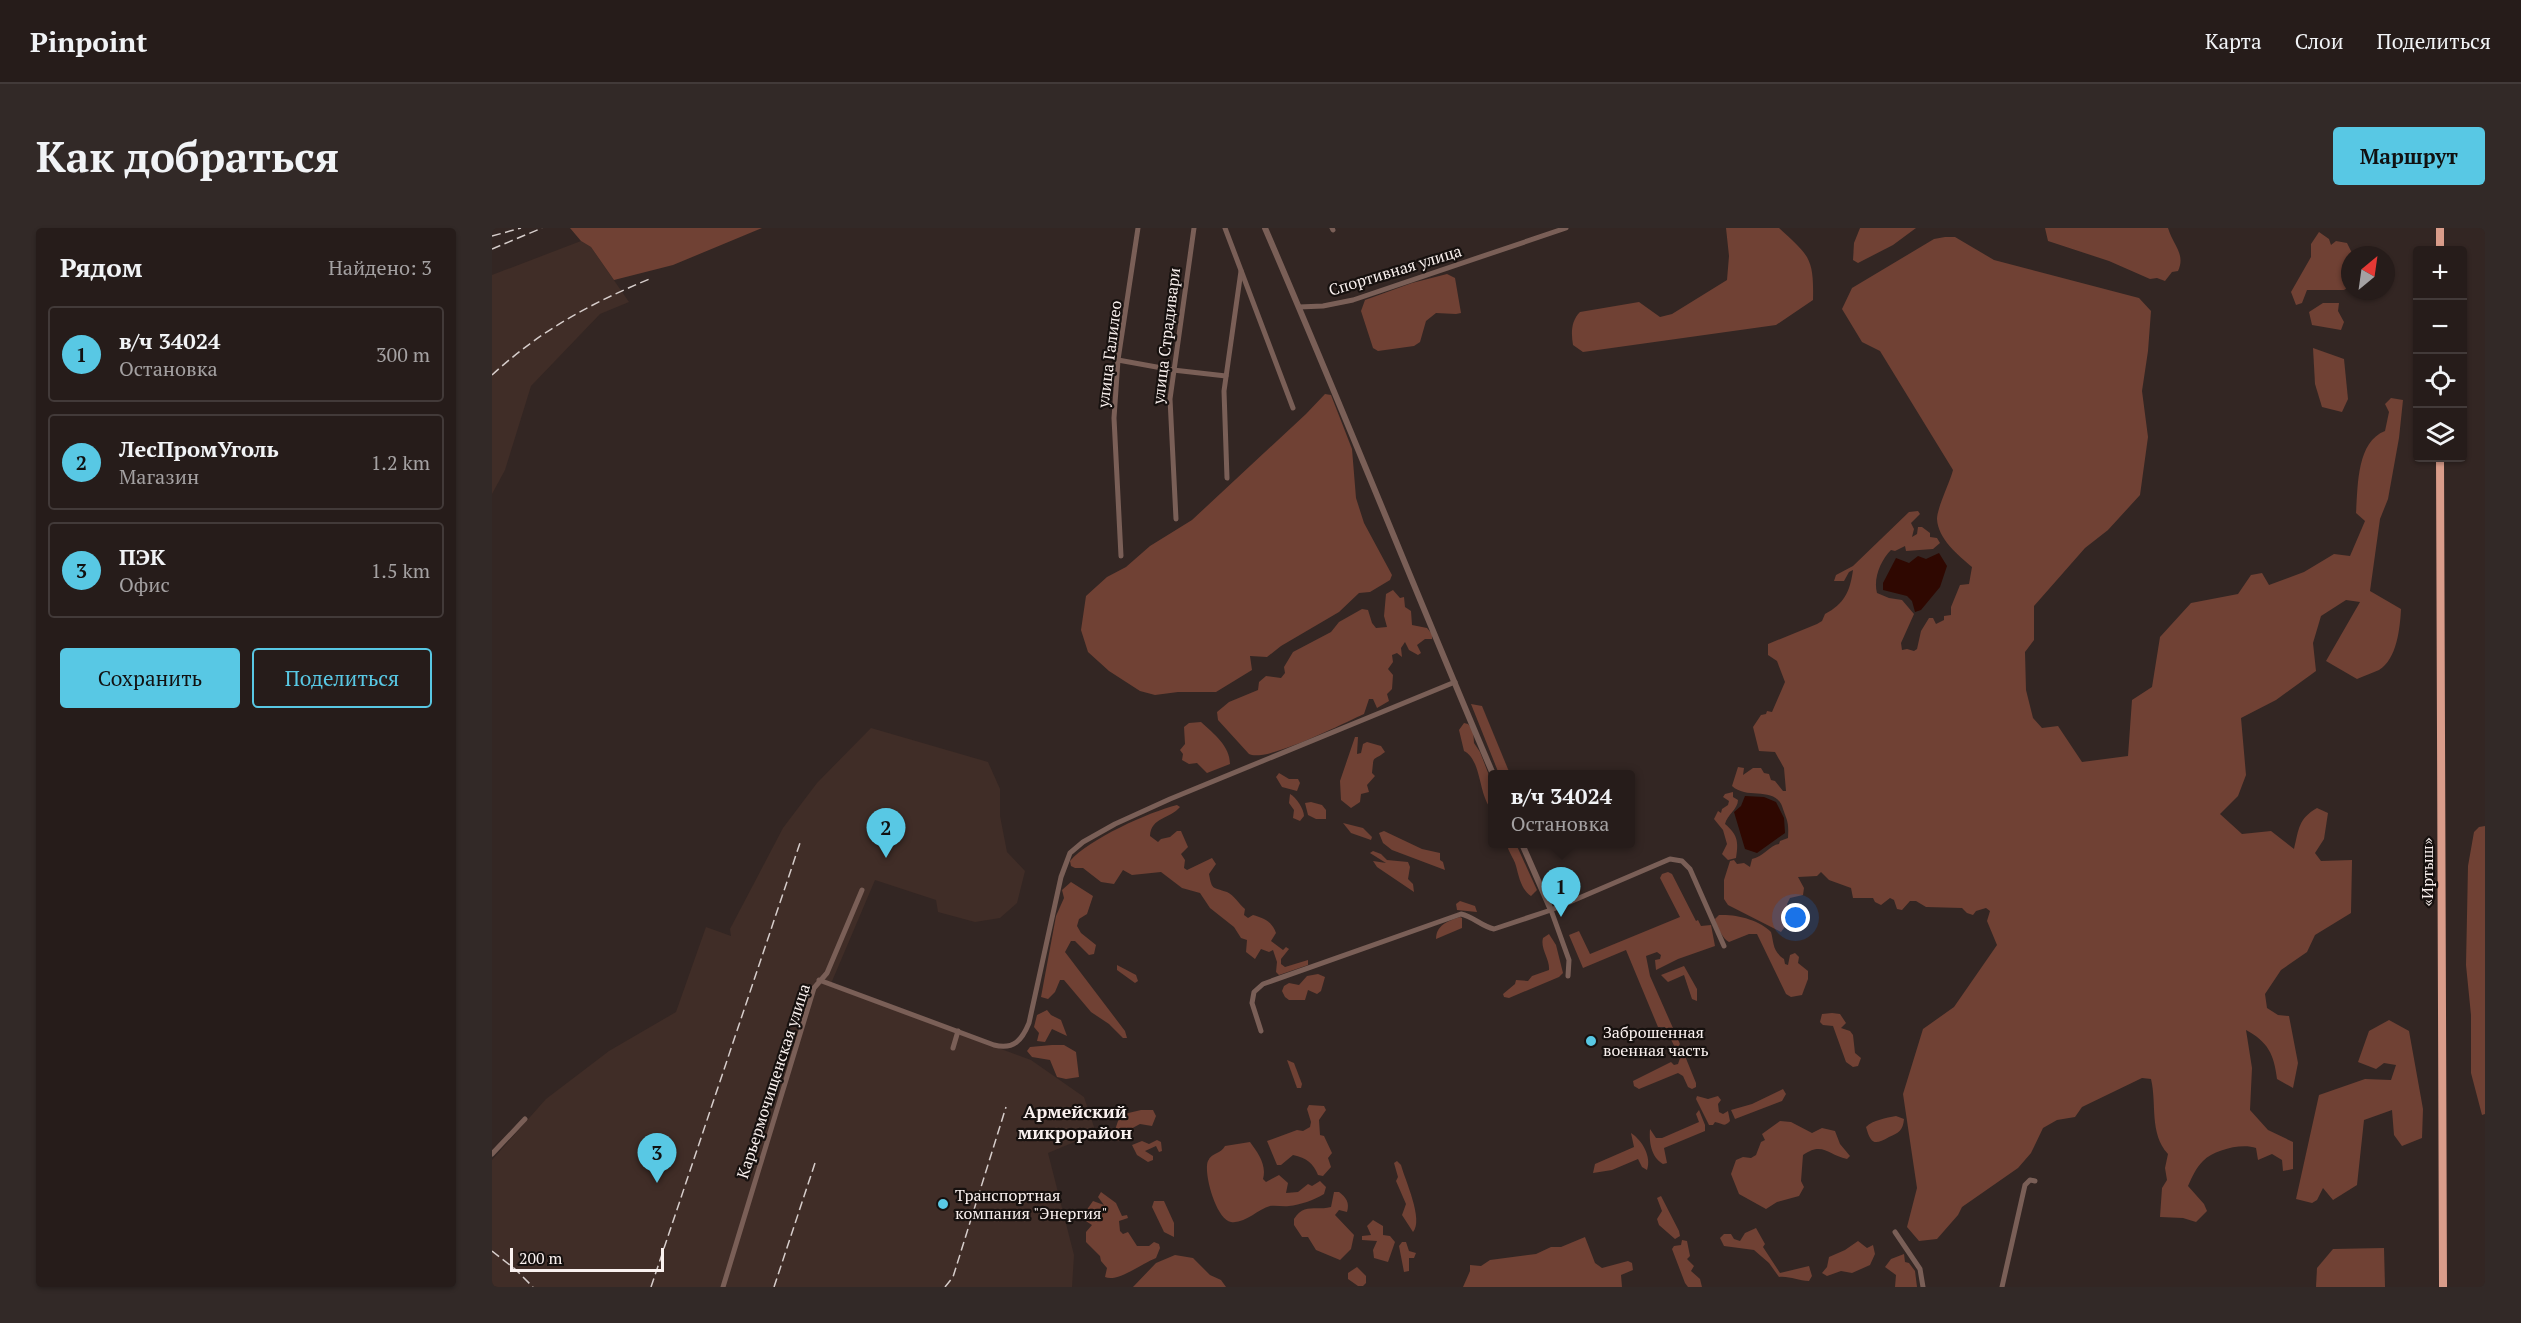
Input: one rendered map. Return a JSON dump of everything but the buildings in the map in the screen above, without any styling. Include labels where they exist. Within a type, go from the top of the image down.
[{"type":"highway","points":[[2440,228],[2440,246]]},
{"type":"highway","name":"«Иртыш»","points":[[2440,462],[2444,1287]]},
{"type":"street","name":"улица Галилео","points":[[1121,556],[1114,418],[1118,360],[1138,228]]},
{"type":"street","name":"улица Страдивари","points":[[1176,519],[1170,399],[1194,228]]},
{"type":"street","points":[[1225,228],[1293,408]]},
{"type":"street","points":[[1265,228],[1491,770]]},
{"type":"street","name":"Спортивная улица","points":[[1299,307],[1323,306],[1353,300],[1566,228]]},
{"type":"street","points":[[1227,478],[1224,391],[1241,271]]},
{"type":"street","points":[[1118,360],[1173,370],[1226,376]]},
{"type":"street","points":[[819,980],[1000,1047],[1012,1046],[1024,1036],[1029,1023],[1061,877],[1070,853],[1083,842],[1115,824],[1170,800],[1455,682]]},
{"type":"street","points":[[1524,848],[1551,910],[1569,960],[1568,976]]},
{"type":"street","points":[[1261,1031],[1252,1003],[1254,992],[1263,984],[1461,914],[1472,916],[1484,926],[1494,929],[1551,910],[1670,859],[1682,861],[1690,869],[1724,946]]},
{"type":"street","name":"Карьермочищенская улица","points":[[723,1287],[814,988],[826,974],[862,890]]},
{"type":"street","points":[[953,1048],[958,1031]]},
{"type":"street","points":[[492,1154],[525,1119]]},
{"type":"street","points":[[2002,1287],[2025,1185],[2030,1180],[2035,1181]]},
{"type":"street","points":[[1895,1232],[1920,1269],[1923,1287]]},
{"type":"shaded area","points":[[570,228],[762,228],[673,265],[614,280],[591,247],[581,241]]},
{"type":"shaded area","points":[[1726,228],[1779,228],[1808,258],[1811,266],[1813,300],[1776,325],[1583,352],[1573,345],[1572,327],[1580,312],[1639,302],[1660,317],[1672,314],[1727,280],[1729,256]]},
{"type":"shaded area","points":[[1860,228],[1916,228],[1893,245],[1858,263],[1853,260],[1854,243]]},
{"type":"shaded area","points":[[2045,228],[2168,228],[2180,254],[2180,265],[2178,271],[2172,272],[2165,281],[2157,278],[2150,279],[2109,261],[2048,241]]},
{"type":"shaded area","points":[[2319,232],[2329,239],[2331,245],[2336,241],[2347,243],[2348,246],[2341,246],[2341,290],[2307,290],[2302,303],[2296,305],[2291,292],[2311,257],[2311,244]]},
{"type":"shaded area","points":[[1955,237],[1994,260],[2139,298],[2151,311],[2142,391],[2148,437],[2140,495],[2108,530],[2085,548],[2034,606],[2034,640],[2025,652],[2026,690],[2033,718],[2042,728],[2058,726],[2082,762],[2128,756],[2132,700],[2152,687],[2160,637],[2191,603],[2238,594],[2251,575],[2262,573],[2269,585],[2304,572],[2334,554],[2350,556],[2365,521],[2356,513],[2358,479],[2364,455],[2376,437],[2385,431],[2389,412],[2385,404],[2391,398],[2403,400],[2399,438],[2388,499],[2380,519],[2370,591],[2401,609],[2394,651],[2379,670],[2357,679],[2326,661],[2360,602],[2346,600],[2321,616],[2313,643],[2316,671],[2276,700],[2241,718],[2246,775],[2238,796],[2220,814],[2242,834],[2271,831],[2294,849],[2298,830],[2303,821],[2317,808],[2328,813],[2324,839],[2315,853],[2321,861],[2352,860],[2351,913],[2315,935],[2307,952],[2281,970],[2265,994],[2267,1008],[2278,1015],[2289,1016],[2298,1063],[2293,1088],[2277,1079],[2269,1050],[2260,1039],[2246,1030],[2252,1068],[2250,1110],[2268,1130],[2293,1142],[2293,1169],[2283,1171],[2282,1160],[2272,1154],[2258,1160],[2256,1148],[2243,1146],[2221,1151],[2208,1157],[2194,1173],[2188,1186],[2204,1204],[2207,1211],[2196,1222],[2183,1218],[2160,1217],[2162,1188],[2167,1180],[2165,1168],[2168,1154],[2158,1137],[2151,1079],[2142,1078],[2082,1107],[2075,1117],[2057,1120],[2043,1128],[2031,1153],[2018,1168],[1962,1207],[1937,1239],[1919,1241],[1907,1227],[1917,1188],[1903,1094],[1923,1029],[1954,1007],[1997,945],[1987,921],[1990,911],[1986,908],[1976,911],[1973,915],[1962,908],[1926,907],[1916,901],[1910,901],[1902,910],[1897,909],[1894,900],[1890,898],[1881,905],[1873,898],[1853,898],[1851,888],[1829,880],[1821,872],[1817,876],[1798,877],[1804,888],[1803,895],[1790,898],[1787,904],[1790,920],[1781,932],[1728,905],[1724,899],[1724,880],[1730,861],[1734,860],[1737,864],[1744,863],[1750,867],[1752,859],[1788,838],[1787,821],[1778,800],[1773,796],[1745,792],[1732,786],[1738,767],[1744,768],[1743,775],[1753,768],[1761,768],[1764,773],[1769,774],[1771,780],[1786,791],[1784,768],[1775,752],[1759,751],[1753,727],[1761,715],[1766,714],[1767,711],[1772,712],[1785,682],[1777,661],[1768,655],[1768,644],[1822,621],[1825,614],[1837,606],[1845,596],[1853,570],[1849,572],[1844,581],[1834,581],[1836,575],[1853,566],[1909,512],[1918,511],[1920,514],[1911,523],[1914,529],[1912,537],[1917,534],[1918,527],[1922,527],[1930,533],[1930,537],[1937,538],[1940,543],[1933,549],[1906,551],[1905,546],[1895,551],[1891,550],[1879,570],[1876,581],[1877,593],[1902,600],[1914,614],[1901,643],[1902,650],[1917,649],[1921,631],[1929,618],[1933,618],[1936,624],[1944,620],[1944,616],[1951,615],[1951,607],[1960,585],[1969,584],[1972,567],[1945,540],[1937,519],[1953,470],[1880,351],[1862,342],[1842,309],[1852,288],[1934,239]]},
{"type":"shaded area","points":[[581,241],[591,247],[629,302],[600,314],[531,386],[505,470],[492,494],[492,275]]},
{"type":"shaded area","points":[[1447,274],[1455,278],[1461,313],[1436,313],[1426,321],[1420,342],[1414,346],[1378,351],[1373,348],[1361,311],[1365,300],[1412,283]]},
{"type":"shaded area","points":[[2323,303],[2339,303],[2338,311],[2344,322],[2341,330],[2312,325],[2309,312]]},
{"type":"shaded area","points":[[2313,348],[2344,359],[2348,399],[2342,412],[2322,407],[2315,384]]},
{"type":"shaded area","points":[[1325,394],[1331,395],[1352,449],[1356,498],[1364,523],[1392,575],[1390,580],[1370,592],[1359,593],[1339,612],[1281,646],[1267,657],[1250,656],[1252,670],[1216,692],[1178,692],[1155,695],[1140,691],[1109,671],[1088,652],[1081,630],[1086,596],[1107,577],[1126,567],[1150,546],[1192,520]]},
{"type":"shaded area","points":[[1939,553],[1947,566],[1940,587],[1921,610],[1915,612],[1912,601],[1907,596],[1883,590],[1883,583],[1896,558],[1909,563],[1918,556],[1926,559]]},
{"type":"shaded area","points":[[1393,590],[1400,598],[1404,597],[1405,607],[1411,611],[1412,625],[1427,628],[1432,634],[1432,639],[1425,639],[1417,645],[1421,653],[1418,655],[1409,650],[1405,642],[1401,648],[1402,657],[1397,653],[1392,655],[1393,662],[1388,669],[1393,675],[1392,689],[1387,694],[1389,701],[1377,708],[1373,699],[1369,699],[1364,714],[1323,733],[1271,753],[1249,754],[1218,720],[1217,712],[1229,702],[1258,690],[1259,682],[1266,676],[1281,678],[1285,673],[1284,667],[1293,652],[1331,632],[1339,622],[1362,609],[1368,610],[1376,628],[1387,627],[1384,616],[1386,594]]},
{"type":"shaded area","points":[[1471,704],[1482,706],[1508,770],[1497,770]]},
{"type":"shaded area","points":[[1201,722],[1220,741],[1227,752],[1230,764],[1207,773],[1197,763],[1189,764],[1182,760],[1183,754],[1180,750],[1185,744],[1184,727],[1189,723]]},
{"type":"shaded area","points":[[1464,723],[1473,730],[1474,743],[1488,773],[1488,804],[1474,762],[1464,751],[1459,730]]},
{"type":"shaded area","points":[[871,728],[988,762],[1000,789],[1000,816],[1007,852],[1025,871],[1017,903],[1000,918],[975,922],[938,912],[936,900],[875,880],[830,986],[1031,1060],[1084,1097],[1096,1133],[1048,1153],[1074,1255],[1072,1287],[492,1287],[492,1160],[546,1099],[609,1051],[676,1012],[706,927],[731,936],[730,929],[783,828],[817,783]]},
{"type":"shaded area","points":[[1355,737],[1358,737],[1357,754],[1361,753],[1363,744],[1367,742],[1381,746],[1385,752],[1374,761],[1372,773],[1375,776],[1367,785],[1369,792],[1361,794],[1360,802],[1351,808],[1341,800],[1340,781]]},
{"type":"shaded area","points":[[1279,773],[1289,779],[1298,779],[1300,783],[1297,791],[1282,787],[1276,777]]},
{"type":"shaded area","points":[[1733,792],[1733,797],[1738,800],[1738,803],[1725,824],[1736,838],[1737,852],[1736,858],[1728,860],[1722,854],[1727,844],[1723,830],[1714,819],[1718,811],[1721,813],[1722,809],[1728,805],[1729,801],[1723,797],[1725,794]]},
{"type":"shaded area","points":[[1290,794],[1303,810],[1304,816],[1300,821],[1293,818],[1294,810],[1289,803]]},
{"type":"shaded area","points":[[1745,796],[1764,797],[1776,802],[1784,818],[1785,833],[1757,853],[1745,849],[1734,812],[1741,806]]},
{"type":"shaded area","points":[[1305,803],[1322,805],[1326,810],[1326,819],[1316,819],[1308,815]]},
{"type":"shaded area","points":[[1177,805],[1180,807],[1176,811],[1154,825],[1150,836],[1158,842],[1181,831],[1188,847],[1181,854],[1185,860],[1184,868],[1187,870],[1212,858],[1216,864],[1209,874],[1212,885],[1232,895],[1245,909],[1244,915],[1248,918],[1253,915],[1267,921],[1276,933],[1271,941],[1283,950],[1286,947],[1289,949],[1281,959],[1281,964],[1285,967],[1308,960],[1308,965],[1279,975],[1276,972],[1277,962],[1273,950],[1269,952],[1261,949],[1255,959],[1246,952],[1247,940],[1241,938],[1234,927],[1210,908],[1200,893],[1182,888],[1161,872],[1132,875],[1123,870],[1114,884],[1101,882],[1083,868],[1071,866],[1070,861],[1105,835],[1136,820]]},
{"type":"shaded area","points":[[1343,823],[1363,828],[1372,837],[1371,840],[1351,833]]},
{"type":"shaded area","points":[[2485,826],[2485,1114],[2482,1115],[2471,1073],[2471,1015],[2466,965],[2468,866],[2474,832],[2479,827]]},
{"type":"shaded area","points":[[1384,831],[1422,849],[1440,853],[1440,860],[1445,870],[1392,850],[1383,843],[1379,833]]},
{"type":"shaded area","points":[[1508,848],[1518,848],[1537,890],[1531,896],[1521,882]]},
{"type":"shaded area","points":[[1373,851],[1381,854],[1387,860],[1408,862],[1410,867],[1408,879],[1413,884],[1414,892],[1377,867],[1373,861],[1386,863],[1370,853]]},
{"type":"shaded area","points":[[1668,872],[1672,874],[1696,921],[1698,920],[1701,926],[1711,925],[1715,946],[1678,959],[1656,970],[1655,960],[1660,959],[1661,955],[1657,952],[1646,956],[1650,976],[1680,1044],[1676,1049],[1685,1056],[1696,1087],[1692,1089],[1688,1087],[1683,1076],[1678,1073],[1639,1089],[1634,1086],[1633,1081],[1671,1062],[1674,1065],[1678,1064],[1680,1058],[1665,1027],[1658,1027],[1626,950],[1583,968],[1569,935],[1579,931],[1590,954],[1680,917],[1660,878],[1662,874]]},
{"type":"shaded area","points":[[1071,882],[1093,896],[1087,914],[1079,919],[1077,926],[1081,933],[1096,945],[1094,954],[1089,955],[1075,941],[1071,941],[1065,952],[1125,1031],[1127,1038],[1123,1038],[1109,1024],[1091,1012],[1064,980],[1060,980],[1055,992],[1048,999],[1041,997],[1056,916],[1064,898],[1062,890]]},
{"type":"shaded area","points":[[1460,901],[1475,906],[1477,912],[1457,910],[1456,904]]},
{"type":"shaded area","points":[[1719,915],[1747,919],[1761,924],[1771,932],[1775,950],[1784,959],[1785,964],[1788,965],[1790,955],[1795,953],[1799,957],[1798,963],[1808,971],[1808,979],[1802,995],[1791,997],[1786,994],[1757,934],[1749,934],[1729,942],[1720,932],[1716,922],[1715,919]]},
{"type":"shaded area","points":[[1460,917],[1462,928],[1436,939],[1440,927]]},
{"type":"shaded area","points":[[1549,934],[1556,945],[1563,973],[1559,977],[1509,998],[1504,997],[1503,994],[1515,984],[1516,980],[1528,981],[1532,976],[1549,970],[1542,942],[1543,938]]},
{"type":"shaded area","points":[[1117,965],[1136,975],[1138,981],[1135,983],[1117,970]]},
{"type":"shaded area","points":[[1684,966],[1697,989],[1697,1001],[1692,999],[1684,975],[1668,982],[1661,975]]},
{"type":"shaded area","points":[[1318,974],[1325,977],[1321,991],[1317,994],[1308,990],[1305,1000],[1289,1000],[1285,997],[1282,991],[1284,986],[1289,983],[1299,985],[1307,976]]},
{"type":"shaded area","points":[[1047,1010],[1061,1020],[1067,1036],[1052,1029],[1045,1042],[1037,1041],[1039,1033],[1034,1027],[1037,1015]]},
{"type":"shaded area","points":[[1822,1014],[1840,1014],[1846,1023],[1841,1028],[1850,1031],[1853,1035],[1855,1053],[1861,1058],[1858,1066],[1853,1067],[1846,1062],[1833,1026],[1823,1025],[1820,1022]]},
{"type":"shaded area","points":[[2389,1020],[2409,1031],[2423,1109],[2422,1138],[2402,1146],[2394,1135],[2392,1110],[2364,1120],[2357,1185],[2333,1200],[2323,1188],[2317,1200],[2312,1203],[2296,1199],[2319,1095],[2365,1079],[2391,1080],[2396,1065],[2384,1063],[2376,1069],[2358,1062],[2369,1031]]},
{"type":"shaded area","points":[[1064,1045],[1076,1052],[1079,1077],[1066,1079],[1057,1077],[1050,1060],[1032,1057],[1027,1051],[1030,1047]]},
{"type":"shaded area","points":[[1287,1060],[1294,1063],[1302,1084],[1301,1088],[1297,1088]]},
{"type":"shaded area","points":[[1783,1089],[1786,1094],[1782,1101],[1735,1119],[1731,1110],[1752,1104]]},
{"type":"shaded area","points":[[1697,1096],[1708,1099],[1718,1096],[1721,1100],[1718,1104],[1719,1112],[1723,1114],[1728,1111],[1730,1121],[1724,1125],[1715,1122],[1709,1125],[1696,1099]]},
{"type":"shaded area","points":[[1309,1105],[1324,1106],[1326,1110],[1319,1120],[1320,1135],[1324,1136],[1332,1153],[1328,1158],[1331,1167],[1323,1176],[1318,1175],[1309,1162],[1293,1155],[1281,1165],[1277,1165],[1267,1141],[1310,1127],[1311,1122],[1307,1109]]},
{"type":"shaded area","points":[[1153,1110],[1156,1116],[1152,1126],[1140,1124],[1127,1131],[1121,1140],[1116,1141],[1115,1130],[1120,1115]]},
{"type":"shaded area","points":[[1699,1110],[1705,1131],[1664,1148],[1667,1163],[1663,1164],[1652,1149],[1650,1129],[1656,1138],[1662,1138],[1699,1122],[1696,1114]]},
{"type":"shaded area","points":[[1896,1116],[1904,1119],[1900,1131],[1874,1142],[1866,1127],[1876,1121]]},
{"type":"shaded area","points":[[1780,1121],[1791,1122],[1812,1133],[1822,1128],[1835,1131],[1840,1144],[1850,1156],[1847,1159],[1821,1149],[1803,1155],[1801,1181],[1804,1187],[1799,1196],[1777,1202],[1766,1209],[1739,1194],[1731,1174],[1736,1160],[1756,1155],[1761,1142],[1765,1140],[1762,1134]]},
{"type":"shaded area","points":[[1631,1133],[1645,1149],[1648,1160],[1647,1170],[1642,1167],[1638,1159],[1612,1170],[1593,1173],[1595,1164],[1634,1147]]},
{"type":"shaded area","points":[[1157,1140],[1161,1142],[1162,1151],[1159,1152],[1156,1146],[1145,1151],[1153,1156],[1153,1160],[1148,1162],[1137,1155],[1132,1145],[1142,1141],[1149,1144]]},
{"type":"shaded area","points":[[1250,1142],[1261,1159],[1264,1169],[1263,1179],[1266,1182],[1279,1175],[1288,1183],[1286,1193],[1298,1192],[1308,1184],[1312,1186],[1320,1181],[1326,1187],[1324,1194],[1298,1205],[1270,1206],[1241,1221],[1231,1222],[1226,1219],[1220,1213],[1212,1195],[1207,1175],[1208,1161],[1225,1146]]},
{"type":"shaded area","points":[[1397,1161],[1401,1165],[1413,1200],[1416,1226],[1413,1232],[1402,1215],[1406,1204],[1396,1181],[1398,1177],[1394,1163]]},
{"type":"shaded area","points":[[1101,1192],[1116,1203],[1122,1216],[1127,1215],[1128,1218],[1119,1221],[1120,1231],[1123,1234],[1128,1232],[1137,1246],[1149,1246],[1154,1242],[1159,1244],[1160,1248],[1156,1258],[1130,1272],[1110,1278],[1105,1277],[1107,1268],[1100,1256],[1086,1242],[1086,1232],[1092,1225],[1081,1218],[1093,1201],[1104,1205],[1098,1197]]},
{"type":"shaded area","points":[[1334,1192],[1339,1192],[1344,1196],[1348,1206],[1347,1212],[1339,1210],[1335,1215],[1354,1235],[1351,1249],[1340,1260],[1316,1250],[1308,1237],[1302,1237],[1294,1225],[1294,1219],[1306,1209],[1331,1207]]},
{"type":"shaded area","points":[[1661,1196],[1679,1231],[1680,1236],[1675,1239],[1659,1225],[1657,1219],[1662,1211],[1657,1198]]},
{"type":"shaded area","points":[[1154,1201],[1164,1201],[1174,1223],[1174,1237],[1164,1232],[1152,1207]]},
{"type":"shaded area","points":[[1373,1220],[1383,1226],[1383,1235],[1390,1236],[1395,1242],[1388,1262],[1374,1258],[1373,1250],[1377,1241],[1362,1240],[1362,1236],[1371,1235],[1367,1226]]},
{"type":"shaded area","points":[[1756,1228],[1765,1244],[1763,1247],[1780,1273],[1809,1266],[1812,1276],[1809,1281],[1779,1277],[1769,1263],[1754,1250],[1724,1246],[1720,1238],[1724,1234],[1731,1234],[1734,1239],[1740,1241],[1745,1233]]},
{"type":"shaded area","points":[[1585,1237],[1595,1263],[1602,1268],[1628,1261],[1632,1263],[1633,1270],[1621,1275],[1622,1287],[1463,1287],[1470,1271],[1470,1265],[1481,1266],[1490,1260],[1536,1254]]},
{"type":"shaded area","points":[[1682,1240],[1687,1241],[1690,1256],[1687,1259],[1694,1266],[1691,1271],[1700,1279],[1702,1287],[1688,1287],[1685,1283],[1672,1249],[1674,1246],[1681,1245]]},
{"type":"shaded area","points":[[1858,1241],[1867,1248],[1873,1245],[1875,1254],[1870,1265],[1852,1273],[1841,1271],[1827,1276],[1822,1273],[1827,1267],[1829,1257]]},
{"type":"shaded area","points":[[1402,1242],[1406,1242],[1409,1251],[1416,1253],[1414,1258],[1409,1258],[1409,1271],[1404,1272],[1399,1246]]},
{"type":"shaded area","points":[[2384,1248],[2385,1287],[2316,1287],[2317,1268],[2333,1249]]},
{"type":"shaded area","points":[[1904,1254],[1905,1262],[1909,1263],[1915,1271],[1917,1287],[1895,1287],[1896,1275],[1885,1267],[1891,1259]]},
{"type":"shaded area","points":[[1175,1255],[1193,1258],[1210,1275],[1221,1280],[1226,1287],[1133,1287],[1156,1263]]},
{"type":"shaded area","points":[[1357,1267],[1366,1276],[1366,1283],[1363,1286],[1358,1286],[1348,1279],[1348,1273]]},
{"type":"railway","points":[[492,236],[521,228]]},
{"type":"railway","points":[[492,249],[542,228]]},
{"type":"railway","points":[[492,375],[548,331],[608,297],[652,278]]},
{"type":"railway","points":[[651,1287],[801,840]]},
{"type":"railway","points":[[945,1287],[953,1277],[1006,1107]]},
{"type":"railway","points":[[774,1287],[816,1160]]},
{"type":"railway","points":[[492,1251],[533,1287]]},
{"type":"place","name":"ЛесПромУголь","points":[[886,858]]},
{"type":"place","name":"в/ч 34024","points":[[1561,917]]},
{"type":"place","name":"Заброшенная военная часть","points":[[1591,1041]]},
{"type":"place","name":"ПЭК","points":[[657,1183]]},
{"type":"place","name":"Транспортная компания \"Энергия\"","points":[[943,1204]]},
{"type":"district","name":"Армейский микрорайон","points":[[1075,1122]]}]
